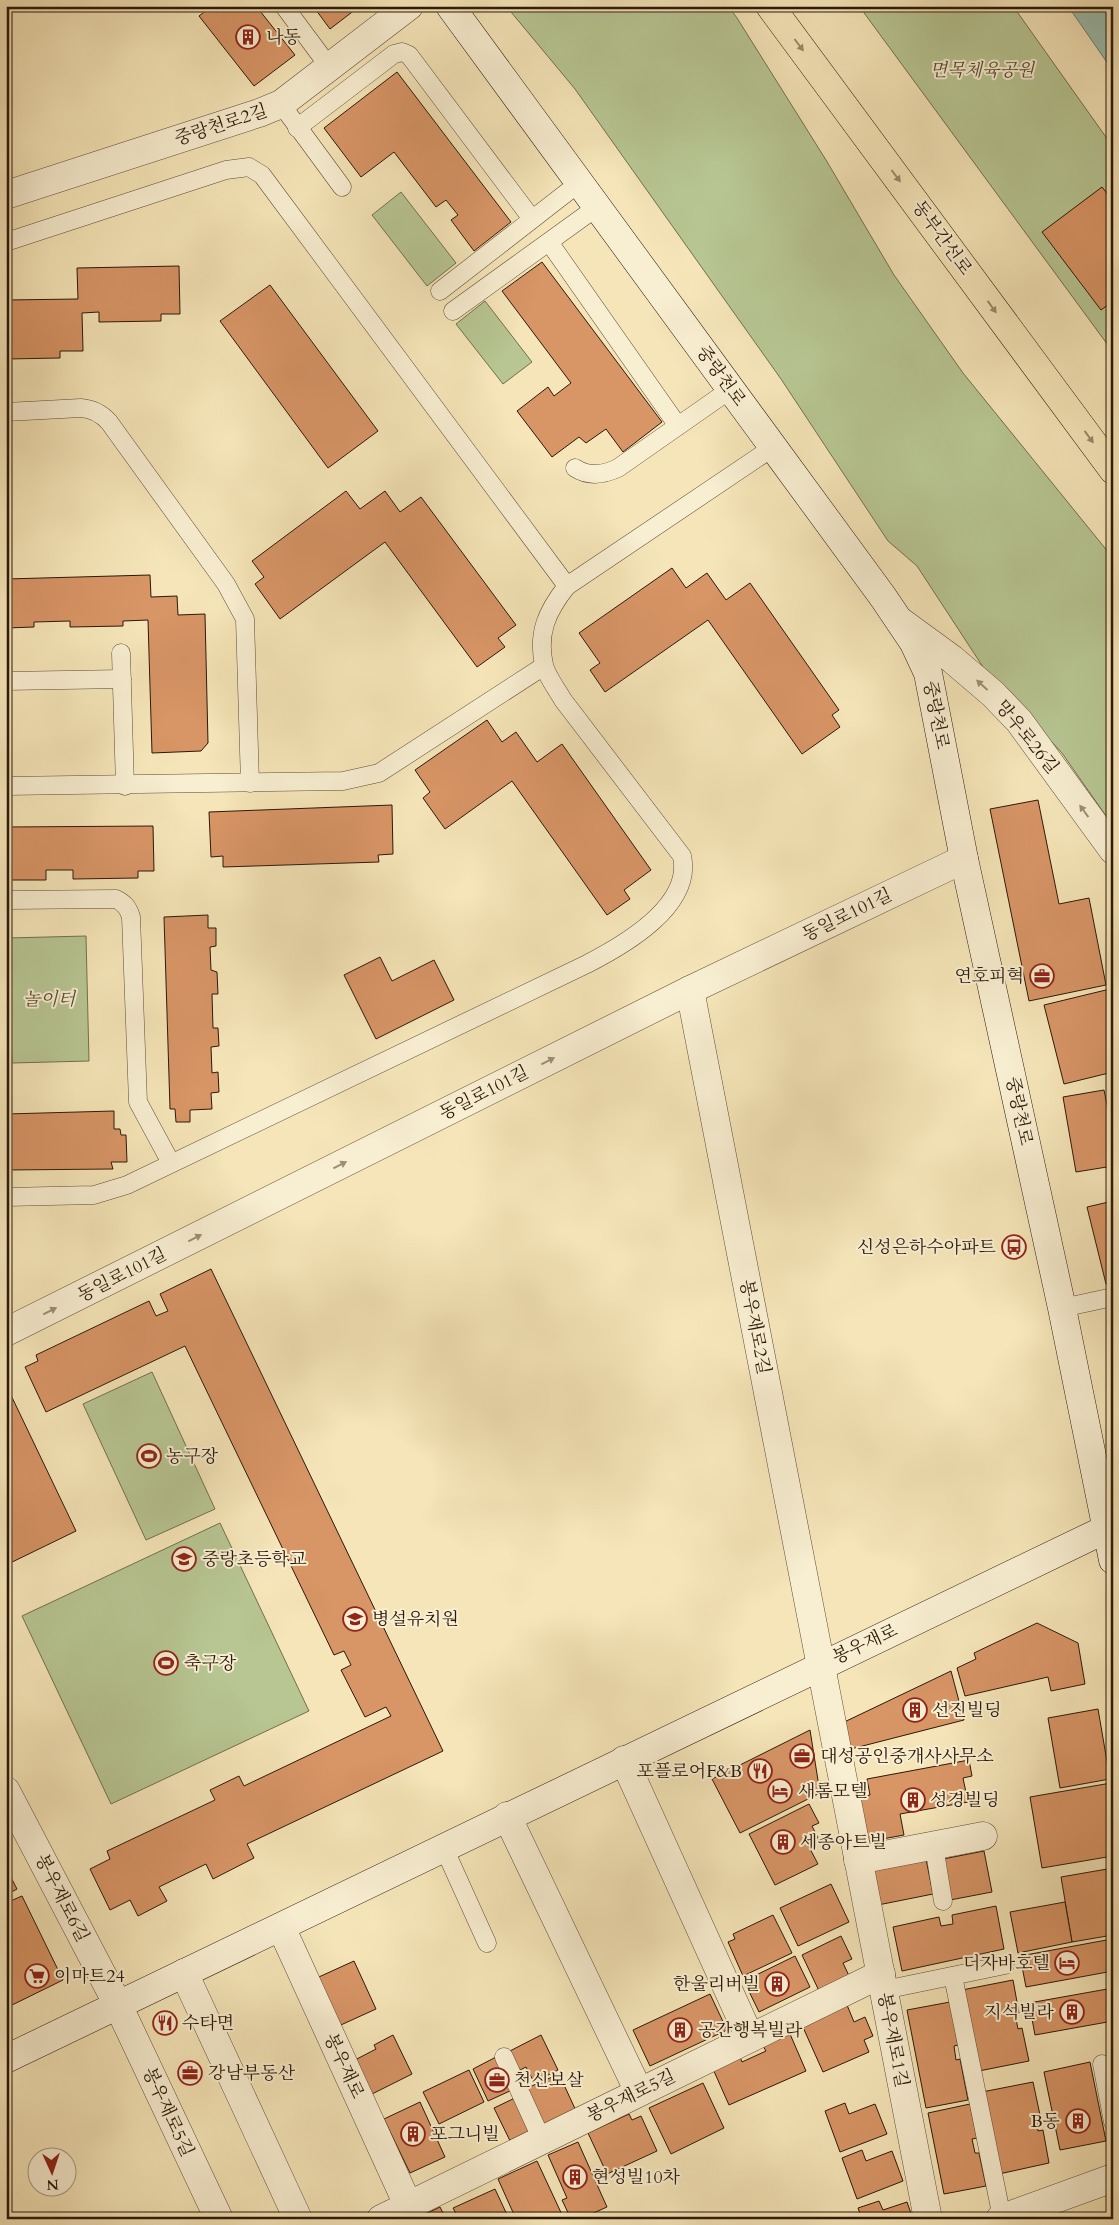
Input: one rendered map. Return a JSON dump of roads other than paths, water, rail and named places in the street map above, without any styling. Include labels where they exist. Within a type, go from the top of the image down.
[{"type":"highway","name":"동부간선로","points":[[770,6],[1113,470]]},
{"type":"street","name":"중랑천로2길","points":[[6,195],[260,113],[281,104],[409,6]]},
{"type":"street","name":"중랑천로","points":[[450,6],[900,622],[922,657],[928,673],[964,859],[1110,1528],[1113,1560]]},
{"type":"street","name":"망우로26길","points":[[900,622],[966,670],[1019,722],[1113,850]]},
{"type":"street","name":"동일로101길","points":[[6,1332],[690,990],[964,859]]},
{"type":"street","name":"봉우재로2길","points":[[690,990],[820,1665]]},
{"type":"street","name":"봉우재로","points":[[6,2060],[820,1665],[1110,1528]]},
{"type":"street","name":"봉우재로1길","points":[[820,1665],[928,2219]]},
{"type":"street","points":[[624,1760],[750,2038]]},
{"type":"street","name":"봉우재로6길","points":[[6,1791],[118,2006]]},
{"type":"street","points":[[508,1816],[639,2092]]},
{"type":"street","points":[[858,1860],[983,1836]]},
{"type":"street","name":"봉우재로","points":[[281,1927],[408,2205]]},
{"type":"street","points":[[184,1973],[298,2219]]},
{"type":"street","name":"봉우재로5길","points":[[381,2219],[750,2038],[882,1982]]},
{"type":"street","name":"봉우재로5길","points":[[118,2006],[219,2219]]},
{"type":"street","points":[[1001,2218],[1113,2178]]},
{"type":"lane","points":[[284,6],[330,68]]},
{"type":"lane","points":[[297,128],[394,54],[402,52],[409,55],[532,219]]},
{"type":"lane","points":[[281,104],[342,186]]},
{"type":"lane","points":[[6,242],[226,170],[249,167],[262,175],[566,586]]},
{"type":"lane","points":[[440,291],[579,183]]},
{"type":"lane","points":[[454,312],[597,207]]},
{"type":"lane","points":[[549,242],[678,426]]},
{"type":"lane","points":[[575,468],[591,475],[606,473],[618,468],[731,389]]},
{"type":"lane","points":[[6,412],[81,408],[91,409],[102,414],[226,584],[244,619],[250,783]]},
{"type":"lane","points":[[6,1197],[94,1194],[126,1184],[587,964],[625,944],[651,924],[669,904],[682,879],[684,864],[682,856],[562,700],[544,666],[542,638],[546,617],[566,586],[772,448]]},
{"type":"lane","points":[[121,653],[125,786]]},
{"type":"lane","points":[[6,786],[125,786],[343,781],[379,773],[544,666]]},
{"type":"lane","points":[[6,681],[122,680]]},
{"type":"lane","points":[[6,900],[116,898],[129,909],[131,916],[138,1102],[171,1163]]},
{"type":"lane","points":[[1062,1308],[1113,1297]]},
{"type":"lane","points":[[934,1846],[944,1901]]},
{"type":"lane","points":[[444,1848],[487,1943]]},
{"type":"lane","points":[[882,1982],[953,1976],[1005,1965]]},
{"type":"lane","points":[[953,1976],[1001,2218]]},
{"type":"lane","points":[[504,2057],[542,2140]]},
{"type":"lane","points":[[1102,2064],[1113,2122]]},
{"type":"place","name":"나동","points":[[248,37]]},
{"type":"place","name":"연호피혁","points":[[1042,976]]},
{"type":"place","name":"신성은하수아파트","points":[[1014,1247]]},
{"type":"place","name":"농구장","points":[[149,1456]]},
{"type":"place","name":"중랑초등학교","points":[[184,1559]]},
{"type":"place","name":"병설유치원","points":[[355,1619]]},
{"type":"place","name":"축구장","points":[[166,1663]]},
{"type":"place","name":"선진빌딩","points":[[915,1710]]},
{"type":"place","name":"대성공인중개사사무소","points":[[802,1756]]},
{"type":"place","name":"포플로어F&B","points":[[760,1771]]},
{"type":"place","name":"새롬모텔","points":[[780,1791]]},
{"type":"place","name":"성경빌딩","points":[[913,1800]]},
{"type":"place","name":"세종아트빌","points":[[783,1842]]},
{"type":"place","name":"더자바호텔","points":[[1067,1963]]},
{"type":"place","name":"이마트24","points":[[37,1976]]},
{"type":"place","name":"한울리버빌","points":[[777,1984]]},
{"type":"place","name":"지석빌라","points":[[1072,2012]]},
{"type":"place","name":"수타면","points":[[165,2023]]},
{"type":"place","name":"공간행복빌라","points":[[680,2030]]},
{"type":"place","name":"강남부동산","points":[[190,2073]]},
{"type":"place","name":"천신보살","points":[[497,2080]]},
{"type":"place","name":"B동","points":[[1078,2121]]},
{"type":"place","name":"포그니빌","points":[[413,2134]]},
{"type":"place","name":"현성빌10차","points":[[575,2177]]},
{"type":"park label","name":"면목체육공원","points":[[982,70]]},
{"type":"park label","name":"놀이터","points":[[49,999]]}]
